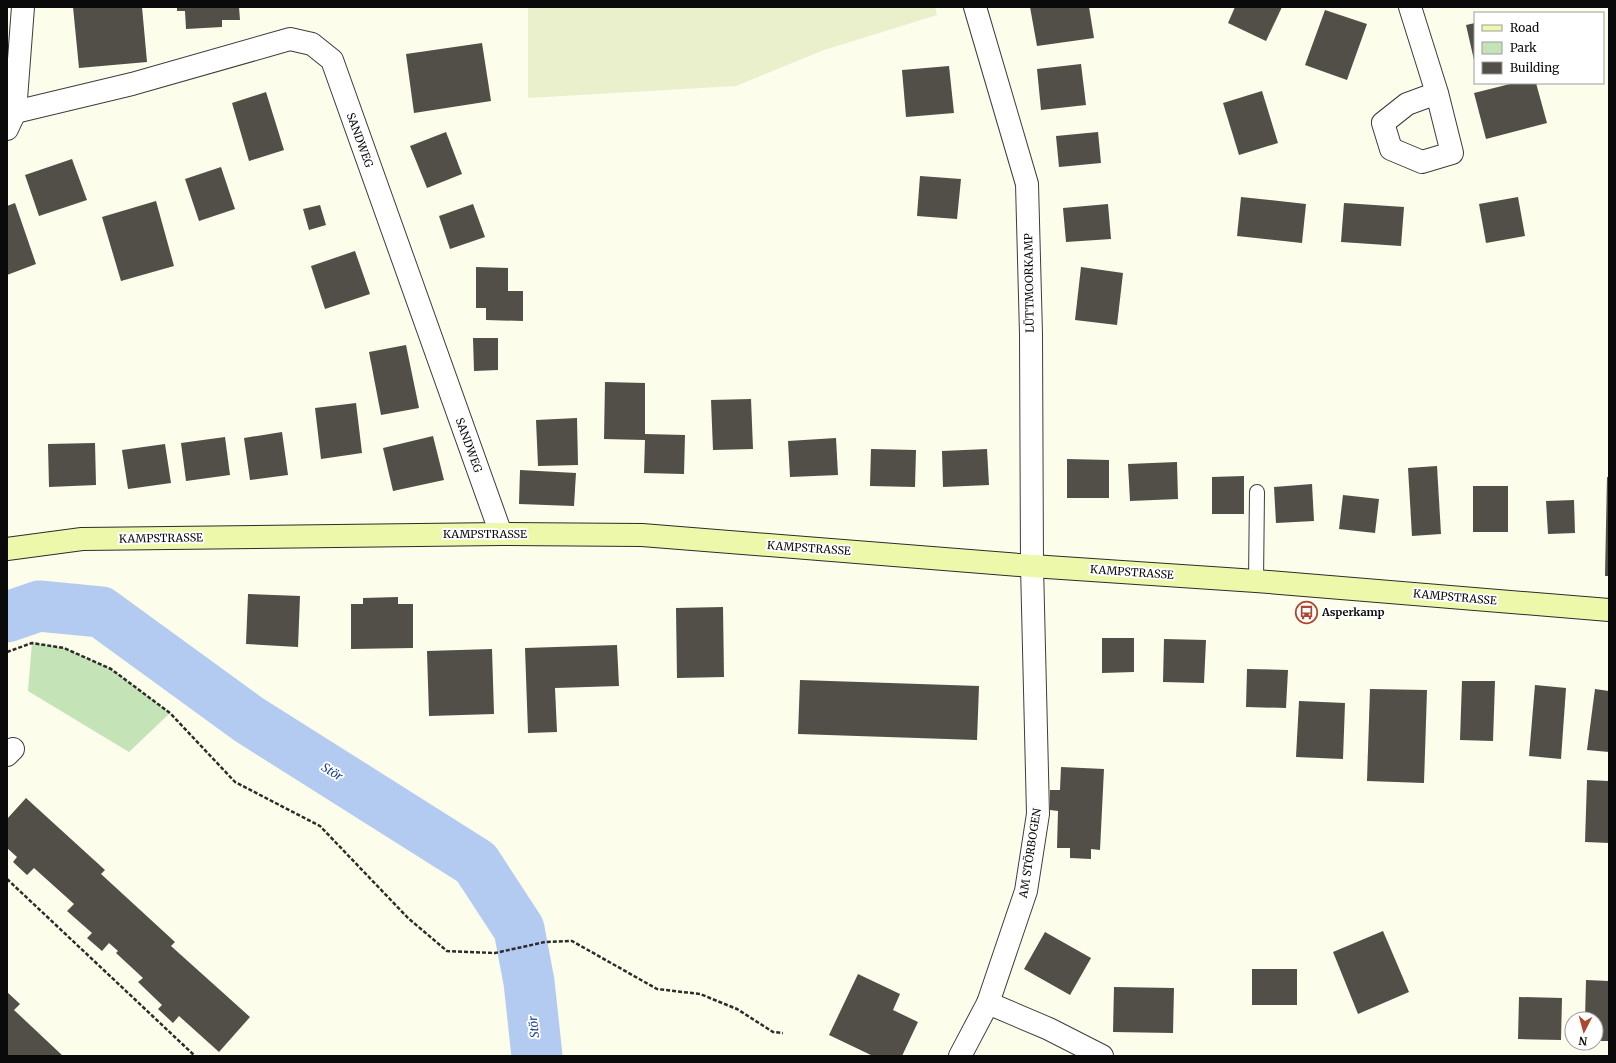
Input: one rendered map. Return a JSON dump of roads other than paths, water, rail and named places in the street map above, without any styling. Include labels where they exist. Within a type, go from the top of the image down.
[{"type":"street","points":[[11,121],[23,7]]},
{"type":"street","name":"LÜTTMOORKAMP","points":[[975,7],[1027,184],[1031,334],[1032,566]]},
{"type":"street","points":[[1410,7],[1437,93]]},
{"type":"street","name":"SANDWEG","points":[[11,121],[132,84],[290,39],[312,44],[332,60],[501,534]]},
{"type":"street","name":"KAMPSTRASSE","points":[[7,549],[82,539],[501,534],[642,535],[1032,566],[1256,581],[1609,610]]},
{"type":"street","name":"AM STÖRBOGEN","points":[[960,1056],[988,1004],[1026,891],[1038,814],[1032,566]]},
{"type":"street","points":[[988,1004],[1049,1030],[1102,1056]]},
{"type":"lane","points":[[1256,581],[1257,492]]},
{"type":"waterway","name":"Stör","points":[[7,617],[39,606],[101,612],[248,719],[476,863],[519,929],[529,982],[537,1056]]},
{"type":"place","name":"Asperkamp","points":[[1307,612]]}]
